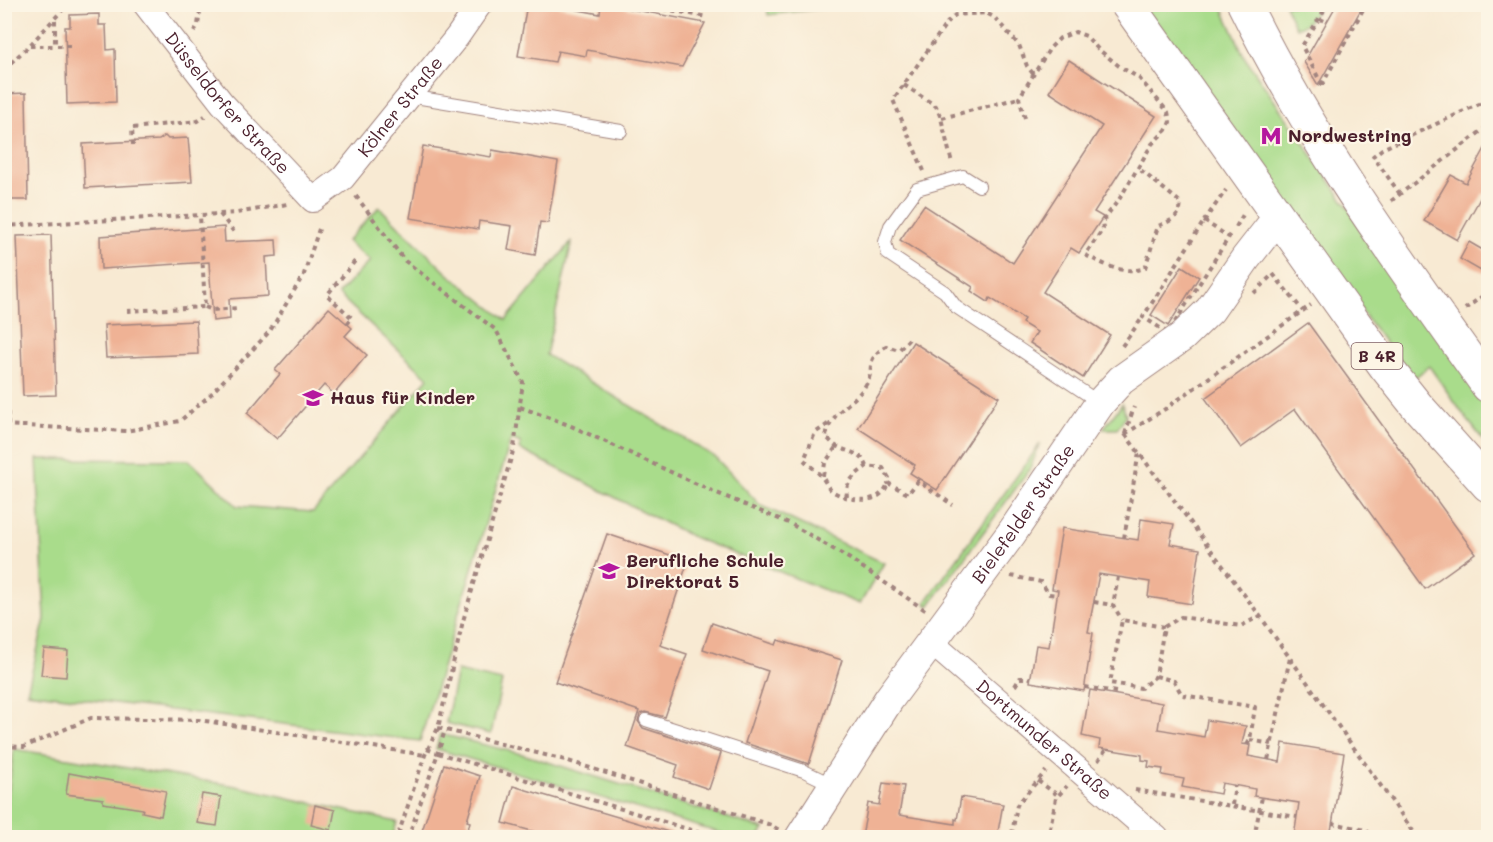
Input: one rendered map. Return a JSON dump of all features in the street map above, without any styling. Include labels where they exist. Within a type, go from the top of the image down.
[{"type":"main road","name":"B 4R","points":[[1127,4],[1401,386],[1488,485]]},
{"type":"main road","points":[[1244,4],[1292,97],[1369,218],[1488,387]]},
{"type":"street","name":"Düsseldorfer Straße","points":[[145,4],[222,103],[313,200]]},
{"type":"street","name":"Kölner Straße","points":[[313,200],[343,178],[480,4]]},
{"type":"street","name":"Bielefelder Straße","points":[[793,835],[834,785],[889,699],[1011,534],[1100,403],[1121,380],[1182,337],[1210,310],[1278,217]]},
{"type":"street","name":"Dortmunder Straße","points":[[939,633],[1060,753],[1157,837]]},
{"type":"lane","points":[[409,96],[621,131]]},
{"type":"lane","points":[[979,186],[963,176],[917,189],[890,226],[885,242],[888,254],[945,292],[956,307],[1100,403]]},
{"type":"lane","points":[[646,720],[804,771],[834,785]]},
{"type":"path","points":[[4,69],[68,4]]},
{"type":"path","points":[[637,4],[707,17]]},
{"type":"path","points":[[1328,4],[1302,46],[1322,85],[1366,4]]},
{"type":"path","points":[[930,185],[893,100],[946,24],[956,15],[986,13],[993,17],[1019,45],[1027,66],[1034,75]]},
{"type":"path","points":[[1320,18],[1327,22]]},
{"type":"path","points":[[55,19],[55,46]]},
{"type":"path","points":[[941,118],[1019,98],[1050,48],[1060,38],[1075,33],[1086,36],[1112,60],[1139,78],[1168,112],[1170,122],[1166,130],[1152,144],[1120,198],[1102,222],[1103,229],[1085,255],[1115,269],[1132,272],[1145,268],[1158,226],[1175,219],[1181,208],[1180,202],[1138,168]]},
{"type":"path","points":[[29,46],[70,46]]},
{"type":"path","points":[[904,84],[936,106],[956,178]]},
{"type":"path","points":[[1019,98],[1025,118]]},
{"type":"path","points":[[1400,194],[1373,156],[1382,149],[1488,100]]},
{"type":"path","points":[[133,145],[132,128],[198,122],[222,103]]},
{"type":"path","points":[[1369,218],[1488,126]]},
{"type":"path","points":[[343,178],[405,261],[496,330],[523,382],[514,448],[463,621],[438,728],[426,752],[397,837]]},
{"type":"path","points":[[1118,353],[1228,187]]},
{"type":"path","points":[[313,200],[220,214],[5,226],[6,425],[126,431],[180,422],[210,395],[270,331],[304,274],[319,229]]},
{"type":"path","points":[[1143,317],[1168,333],[1244,214],[1241,204]]},
{"type":"path","points":[[220,214],[234,232]]},
{"type":"path","points":[[200,215],[205,307]]},
{"type":"path","points":[[1204,221],[1229,237]]},
{"type":"path","points":[[347,324],[352,318],[327,295],[355,261]]},
{"type":"path","points":[[1273,274],[1303,311]]},
{"type":"path","points":[[1331,291],[1165,409],[1125,434],[1290,657],[1417,837]]},
{"type":"path","points":[[127,311],[205,307],[212,310],[238,308]]},
{"type":"path","points":[[847,497],[846,490],[850,479],[867,466],[883,468],[889,478],[888,483],[886,489],[875,498],[861,500],[847,497],[830,489],[823,477],[804,460],[808,446],[815,433],[828,424],[866,386],[870,360],[886,346],[899,350],[909,339]]},
{"type":"path","points":[[520,407],[569,425],[712,491],[791,524],[850,559],[939,633]]},
{"type":"path","points":[[828,424],[826,437],[836,447],[864,459],[867,466]]},
{"type":"path","points":[[823,477],[825,463],[836,447]]},
{"type":"path","points":[[1124,538],[1139,452]]},
{"type":"path","points":[[888,483],[908,494],[918,481],[953,506]]},
{"type":"path","points":[[1007,576],[1041,582],[1049,594],[1057,595]]},
{"type":"path","points":[[1118,577],[1113,605],[1122,620],[1110,683],[1142,688],[1156,676],[1164,627]]},
{"type":"path","points":[[1094,602],[1113,605]]},
{"type":"path","points":[[1122,620],[1164,627],[1181,617],[1241,626],[1260,616]]},
{"type":"path","points":[[1268,760],[1290,657]]},
{"type":"path","points":[[1156,676],[1174,681],[1182,695],[1255,707],[1250,740],[1247,745]]},
{"type":"path","points":[[1085,687],[1115,694],[1118,684]]},
{"type":"path","points":[[4,746],[24,747],[91,718],[199,720],[438,753],[717,837]]},
{"type":"path","points":[[438,728],[565,760],[771,825],[793,835]]},
{"type":"path","points":[[408,837],[446,730]]},
{"type":"path","points":[[1250,740],[1272,744]]},
{"type":"path","points":[[1012,834],[1017,805],[1060,753]]},
{"type":"path","points":[[1048,837],[1056,798],[1088,777],[1297,817]]},
{"type":"path","points":[[1038,781],[1059,796]]},
{"type":"path","points":[[1232,805],[1235,786]]},
{"type":"path","points":[[1254,837],[1262,797]]},
{"type":"path","points":[[1332,824],[1366,830],[1374,837]]},
{"type":"green space","points":[[767,4],[851,5],[768,15]]},
{"type":"green space","points":[[1138,5],[1221,5],[1245,58],[1367,235],[1488,404],[1488,446],[1429,366],[1412,380]]},
{"type":"green space","points":[[1285,5],[1321,5],[1306,24],[1296,28]]},
{"type":"green space","points":[[379,207],[447,273],[506,320],[572,241],[546,355],[715,457],[760,505],[884,563],[860,604],[695,538],[519,449],[521,443],[511,439],[420,741],[27,692],[45,619],[37,459],[189,460],[237,506],[313,512],[428,378],[338,294],[370,261],[347,241]]},
{"type":"green space","points":[[1122,404],[1126,416],[1117,429],[1103,429]]},
{"type":"green space","points":[[1040,444],[1030,469],[929,606],[925,603]]},
{"type":"green space","points":[[457,671],[502,681],[491,734],[446,723]]},
{"type":"green space","points":[[440,734],[522,754],[764,829],[759,837],[734,837],[436,749]]},
{"type":"green space","points":[[14,749],[236,786],[397,822],[392,838],[5,838],[5,819]]},
{"type":"building","points":[[527,4],[547,4],[600,14],[601,4],[604,4],[705,23],[682,67],[587,50],[586,56],[558,51],[555,62],[518,56]]},
{"type":"building","points":[[1337,4],[1364,4],[1318,85],[1304,62]]},
{"type":"building","points":[[99,14],[99,25],[106,25],[107,50],[115,49],[116,102],[67,104],[65,27],[70,27],[70,15]]},
{"type":"building","points":[[1069,60],[1156,116],[1094,212],[1103,217],[1079,253],[1071,248],[1043,292],[1110,335],[1083,378],[1030,343],[1037,332],[1022,323],[1024,319],[990,298],[988,302],[971,291],[973,287],[900,240],[924,205],[1013,263],[1102,126],[1049,92]]},
{"type":"building","points":[[26,93],[28,200],[4,200],[4,94]]},
{"type":"building","points":[[165,136],[168,139],[188,138],[192,182],[85,188],[83,144],[159,140]]},
{"type":"building","points":[[1488,143],[1488,196],[1483,193],[1457,240],[1424,221],[1451,175],[1466,183]]},
{"type":"building","points":[[423,146],[491,157],[492,150],[558,162],[548,223],[540,222],[535,255],[508,250],[512,226],[479,221],[478,229],[410,218]]},
{"type":"building","points":[[224,227],[225,242],[276,240],[277,256],[266,257],[268,296],[229,299],[230,319],[213,321],[209,262],[101,269],[100,236]]},
{"type":"building","points":[[51,235],[56,395],[23,396],[17,236]]},
{"type":"building","points":[[1469,242],[1488,253],[1488,275],[1460,259]]},
{"type":"building","points":[[1182,266],[1199,277],[1168,326],[1151,315]]},
{"type":"building","points":[[329,308],[352,328],[345,336],[367,355],[334,394],[324,385],[277,439],[247,413],[280,374],[275,370]]},
{"type":"building","points":[[196,321],[198,354],[106,358],[104,325]]},
{"type":"building","points":[[1308,323],[1475,553],[1425,589],[1295,409],[1241,448],[1205,398]]},
{"type":"building","points":[[913,342],[999,397],[937,490],[910,473],[915,465],[858,428]]},
{"type":"building","points":[[1141,519],[1174,524],[1170,544],[1200,549],[1192,604],[1148,597],[1150,582],[1099,574],[1088,632],[1093,633],[1084,691],[1030,682],[1036,645],[1049,647],[1058,590],[1052,589],[1062,528],[1138,540]]},
{"type":"building","points":[[607,534],[688,561],[660,645],[687,654],[665,717],[645,712],[640,714],[638,721],[643,728],[721,753],[709,789],[674,777],[678,765],[627,747],[639,711],[555,682]]},
{"type":"building","points":[[712,623],[776,645],[778,640],[842,660],[809,764],[745,743],[768,671],[703,649]]},
{"type":"building","points":[[44,649],[68,651],[66,677],[41,675]]},
{"type":"building","points":[[1090,690],[1162,703],[1158,729],[1204,737],[1207,720],[1246,726],[1242,744],[1250,745],[1248,756],[1280,762],[1283,743],[1344,753],[1330,837],[1294,837],[1299,803],[1254,796],[1255,789],[1222,783],[1220,794],[1182,787],[1184,779],[1162,775],[1163,769],[1148,767],[1149,761],[1142,760],[1142,755],[1099,748],[1100,740],[1082,736]]},
{"type":"building","points":[[444,764],[480,776],[467,821],[470,822],[466,837],[420,837]]},
{"type":"building","points":[[69,773],[166,791],[161,816],[142,812],[143,809],[103,803],[103,799],[66,794]]},
{"type":"building","points":[[883,783],[904,786],[899,815],[955,824],[961,797],[1003,804],[997,837],[862,837],[868,803],[879,805]]},
{"type":"building","points":[[513,786],[672,833],[672,837],[553,837],[503,823]]},
{"type":"building","points":[[202,794],[221,797],[217,826],[197,823]]},
{"type":"building","points":[[315,805],[335,810],[331,830],[311,825]]},
{"type":"place","name":"Nordwestring","points":[[1271,136]]},
{"type":"place","name":"Haus für Kinder","points":[[313,398]]},
{"type":"place","name":"Berufliche Schule Direktorat 5","points":[[609,571]]}]
